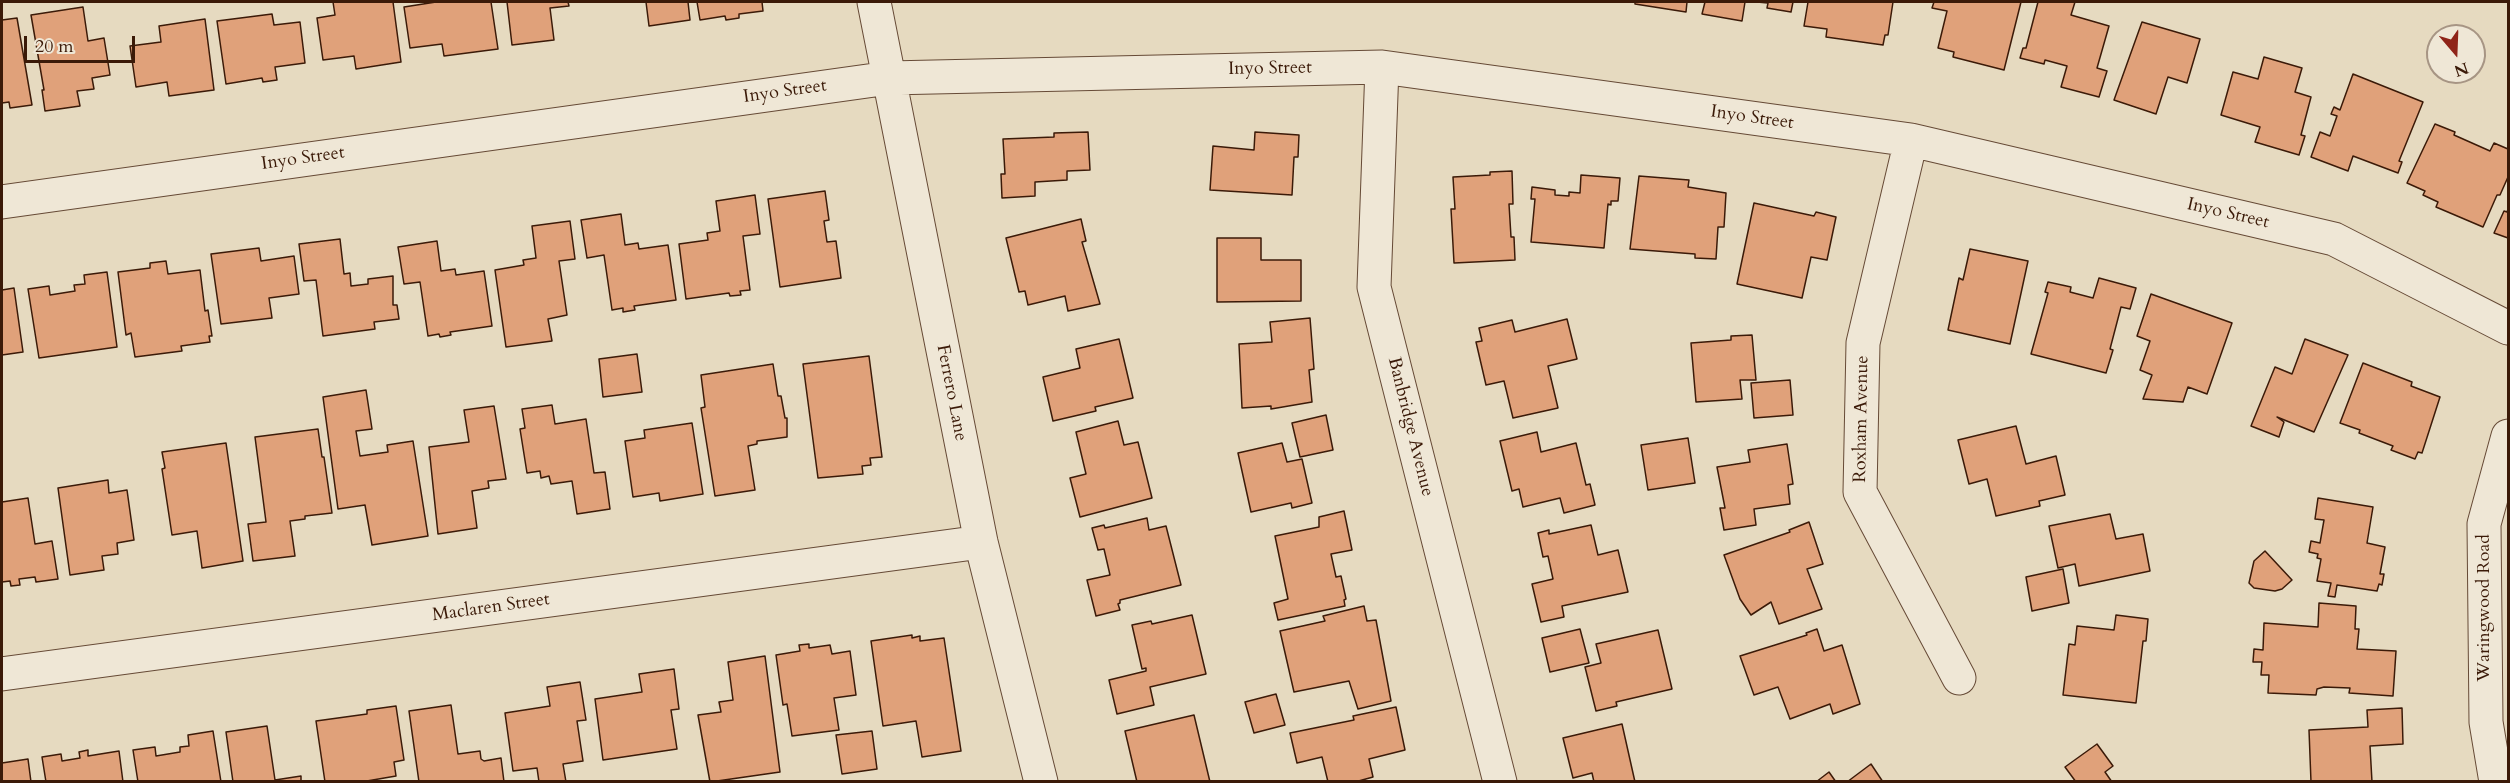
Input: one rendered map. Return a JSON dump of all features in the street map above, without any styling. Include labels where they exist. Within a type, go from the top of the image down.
[{"type":"street","name":"Ferrero Lane","points":[[874,2],[981,542],[1041,782]]},
{"type":"street","name":"Inyo Street","points":[[2,202],[890,78],[1382,67],[1911,140],[2334,239],[2508,328]]},
{"type":"street","name":"Banbridge Avenue","points":[[1382,67],[1374,287],[1500,782]]},
{"type":"street","name":"Roxham Avenue","points":[[1911,140],[1863,343],[1860,492],[1959,678]]},
{"type":"street","name":"Waringwood Road","points":[[2496,782],[2486,722],[2484,524],[2508,436]]},
{"type":"street","name":"Maclaren Street","points":[[2,674],[981,542]]},
{"type":"building","points":[[333,2],[393,2],[401,62],[356,69],[354,56],[323,60],[317,18],[335,15]]},
{"type":"building","points":[[436,2],[491,2],[498,49],[444,56],[442,44],[410,48],[404,7]]},
{"type":"building","points":[[507,2],[568,2],[569,6],[550,8],[554,40],[512,45]]},
{"type":"building","points":[[646,2],[688,2],[690,20],[649,26]]},
{"type":"building","points":[[697,2],[762,2],[763,11],[739,14],[739,18],[726,20],[725,16],[700,20]]},
{"type":"building","points":[[1635,2],[1687,2],[1686,12],[1635,4]]},
{"type":"building","points":[[1705,2],[1745,2],[1742,21],[1702,14]]},
{"type":"building","points":[[1757,2],[1793,2],[1791,12],[1767,8],[1768,3]]},
{"type":"building","points":[[1808,2],[1893,2],[1888,35],[1885,35],[1883,45],[1826,37],[1827,29],[1804,26]]},
{"type":"building","points":[[1934,2],[2021,2],[2004,70],[1953,57],[1954,52],[1938,48],[1947,11],[1932,8]]},
{"type":"building","points":[[2038,2],[2075,2],[2071,15],[2109,26],[2097,68],[2107,71],[2099,97],[2061,87],[2067,66],[2045,60],[2044,64],[2020,58],[2023,48],[2026,48]]},
{"type":"building","points":[[83,7],[88,41],[104,38],[110,75],[92,78],[94,89],[77,91],[80,106],[45,111],[42,90],[44,90],[31,15]]},
{"type":"building","points":[[272,14],[274,25],[300,22],[305,63],[275,67],[277,80],[263,82],[262,78],[226,84],[217,21]]},
{"type":"building","points":[[17,18],[32,105],[10,108],[9,102],[2,103],[2,20]]},
{"type":"building","points":[[205,19],[214,90],[169,96],[167,82],[136,87],[130,46],[161,42],[159,26]]},
{"type":"building","points":[[2142,22],[2200,39],[2187,83],[2168,77],[2156,114],[2114,100]]},
{"type":"building","points":[[2264,57],[2302,68],[2295,92],[2311,97],[2301,135],[2305,136],[2299,155],[2255,142],[2260,127],[2221,115],[2233,72],[2258,79]]},
{"type":"building","points":[[2353,74],[2423,102],[2399,161],[2402,162],[2398,173],[2353,156],[2348,171],[2311,157],[2320,132],[2330,136],[2337,116],[2331,114],[2334,107],[2340,110]]},
{"type":"building","points":[[2435,124],[2490,151],[2494,143],[2508,149],[2508,177],[2483,227],[2436,207],[2438,202],[2423,195],[2425,191],[2407,183]]},
{"type":"building","points":[[1088,132],[1090,170],[1067,171],[1067,180],[1035,182],[1035,196],[1002,198],[1001,174],[1005,174],[1003,139],[1054,137],[1054,133]]},
{"type":"building","points":[[1255,132],[1299,135],[1298,157],[1294,157],[1292,195],[1210,190],[1213,146],[1254,150]]},
{"type":"building","points":[[1512,171],[1513,204],[1509,204],[1515,260],[1454,263],[1451,209],[1455,209],[1453,177]]},
{"type":"building","points":[[1581,175],[1620,178],[1618,201],[1611,201],[1611,205],[1608,204],[1604,248],[1531,242],[1535,199],[1531,199],[1532,187],[1555,190],[1555,195],[1569,196],[1569,192],[1580,193]]},
{"type":"building","points":[[1639,176],[1689,180],[1688,187],[1726,193],[1724,227],[1718,227],[1716,259],[1695,258],[1695,254],[1630,249]]},
{"type":"building","points":[[825,191],[829,220],[824,221],[827,242],[836,241],[841,278],[780,287],[768,199]]},
{"type":"building","points":[[755,195],[760,234],[743,236],[750,290],[740,291],[741,295],[730,296],[729,293],[686,299],[679,244],[708,240],[707,233],[720,231],[716,201]]},
{"type":"building","points":[[1754,203],[1814,216],[1816,212],[1836,217],[1827,260],[1811,257],[1802,298],[1737,284]]},
{"type":"building","points":[[2508,209],[2508,238],[2494,233],[2504,211],[2507,212]]},
{"type":"building","points":[[621,214],[625,245],[638,243],[639,249],[668,245],[676,300],[634,306],[635,310],[623,312],[623,308],[612,310],[604,255],[587,258],[581,220]]},
{"type":"building","points":[[1081,219],[1086,241],[1082,242],[1100,304],[1068,311],[1065,296],[1028,305],[1025,291],[1019,292],[1006,238]]},
{"type":"building","points":[[570,221],[575,259],[559,261],[567,315],[548,319],[552,341],[506,347],[495,270],[524,265],[523,260],[536,258],[532,226]]},
{"type":"building","points":[[1217,238],[1261,238],[1261,260],[1301,260],[1301,301],[1217,302]]},
{"type":"building","points":[[340,239],[344,274],[350,273],[351,286],[368,284],[368,279],[393,276],[393,305],[397,305],[399,319],[374,322],[375,329],[323,336],[316,280],[304,281],[299,244]]},
{"type":"building","points":[[437,241],[441,271],[455,269],[456,275],[484,271],[492,326],[450,332],[451,335],[440,337],[439,334],[428,336],[420,282],[404,284],[398,247]]},
{"type":"building","points":[[259,248],[261,261],[294,256],[299,294],[269,298],[272,318],[221,324],[211,254]]},
{"type":"building","points":[[1970,249],[2028,261],[2010,344],[1948,330],[1959,278],[1963,280]]},
{"type":"building","points":[[166,261],[168,274],[200,270],[205,311],[208,310],[212,336],[209,336],[210,342],[181,346],[182,351],[135,357],[131,333],[126,335],[118,272],[150,268],[150,263]]},
{"type":"building","points":[[107,272],[117,347],[39,358],[28,289],[49,286],[50,295],[75,291],[74,285],[85,284],[84,275]]},
{"type":"building","points":[[2099,278],[2136,288],[2130,309],[2121,307],[2106,373],[2031,354],[2048,293],[2045,292],[2048,282],[2071,287],[2070,292],[2093,298]]},
{"type":"building","points":[[14,288],[23,352],[2,355],[2,290]]},
{"type":"building","points":[[2151,294],[2232,323],[2207,394],[2188,387],[2183,402],[2143,399],[2152,375],[2140,370],[2150,341],[2137,336]]},
{"type":"building","points":[[1310,318],[1314,369],[1309,370],[1312,402],[1271,409],[1271,406],[1242,408],[1239,344],[1272,342],[1270,322]]},
{"type":"building","points":[[1567,319],[1577,359],[1548,366],[1558,408],[1513,418],[1504,381],[1486,385],[1476,342],[1482,341],[1479,328],[1512,320],[1515,332]]},
{"type":"building","points":[[1752,335],[1756,380],[1740,380],[1742,399],[1696,402],[1691,343],[1731,340],[1731,336]]},
{"type":"building","points":[[1119,339],[1133,398],[1095,407],[1096,411],[1053,421],[1043,377],[1080,368],[1076,349]]},
{"type":"building","points":[[2305,339],[2348,355],[2314,432],[2277,417],[2284,422],[2279,437],[2251,426],[2275,367],[2292,374]]},
{"type":"building","points":[[637,354],[642,392],[603,397],[599,359]]},
{"type":"building","points":[[869,356],[882,457],[870,458],[871,465],[862,466],[863,474],[818,478],[803,364]]},
{"type":"building","points":[[2363,363],[2412,382],[2411,386],[2440,397],[2422,453],[2418,452],[2415,459],[2391,450],[2393,446],[2359,433],[2360,430],[2340,423]]},
{"type":"building","points":[[773,364],[778,396],[781,396],[785,418],[787,418],[787,437],[757,441],[757,444],[748,446],[755,490],[715,496],[701,408],[705,407],[701,375]]},
{"type":"building","points":[[1790,380],[1793,415],[1754,418],[1751,383]]},
{"type":"building","points":[[366,390],[372,429],[356,431],[360,456],[388,452],[387,445],[413,441],[428,536],[372,545],[365,505],[338,509],[323,397]]},
{"type":"building","points":[[552,405],[555,424],[586,419],[594,473],[605,472],[610,509],[577,514],[572,481],[551,484],[549,476],[541,478],[540,471],[527,473],[520,429],[525,428],[522,409]]},
{"type":"building","points":[[494,406],[506,479],[488,481],[489,488],[472,491],[477,528],[438,534],[429,447],[469,442],[464,410]]},
{"type":"building","points":[[1326,415],[1333,450],[1300,457],[1292,423]]},
{"type":"building","points":[[1118,421],[1124,445],[1138,442],[1152,498],[1080,517],[1070,478],[1086,474],[1076,432]]},
{"type":"building","points":[[692,423],[703,494],[660,501],[659,493],[633,497],[625,441],[645,438],[644,430]]},
{"type":"building","points":[[2016,426],[2026,464],[2056,456],[2065,495],[2039,501],[2040,506],[1996,516],[1987,479],[1969,484],[1958,440]]},
{"type":"building","points":[[318,429],[332,513],[305,516],[305,519],[290,521],[295,556],[253,561],[248,524],[266,522],[255,437]]},
{"type":"building","points":[[1537,432],[1541,452],[1576,443],[1586,485],[1590,484],[1595,505],[1564,513],[1560,498],[1523,507],[1519,489],[1512,491],[1500,441]]},
{"type":"building","points":[[1688,438],[1695,483],[1648,490],[1641,445]]},
{"type":"building","points":[[226,443],[243,561],[202,568],[197,531],[172,535],[162,469],[165,468],[162,452]]},
{"type":"building","points":[[1282,443],[1287,462],[1302,459],[1312,503],[1292,508],[1291,503],[1251,512],[1238,453]]},
{"type":"building","points":[[1787,444],[1793,484],[1788,485],[1790,504],[1754,509],[1756,525],[1724,530],[1720,508],[1725,508],[1717,467],[1750,462],[1748,450]]},
{"type":"building","points":[[108,480],[109,493],[127,490],[134,540],[117,543],[118,554],[102,556],[104,570],[70,575],[58,488]]},
{"type":"building","points":[[28,498],[35,544],[52,541],[58,579],[36,582],[35,577],[19,579],[20,585],[11,586],[10,581],[2,582],[2,502]]},
{"type":"building","points":[[2318,498],[2373,507],[2367,543],[2385,547],[2380,574],[2384,574],[2382,585],[2379,584],[2377,591],[2337,585],[2335,597],[2328,596],[2331,583],[2317,581],[2321,559],[2317,558],[2318,554],[2309,552],[2311,541],[2320,543],[2324,520],[2315,519]]},
{"type":"building","points":[[1344,511],[1352,550],[1331,554],[1336,577],[1341,576],[1346,599],[1344,600],[1345,606],[1278,620],[1274,603],[1288,599],[1275,536],[1319,527],[1319,517]]},
{"type":"building","points":[[2110,514],[2116,539],[2143,534],[2150,571],[2079,586],[2075,564],[2058,568],[2049,526]]},
{"type":"building","points":[[1147,518],[1149,530],[1166,526],[1181,585],[1120,600],[1118,604],[1120,610],[1096,616],[1087,580],[1110,575],[1104,549],[1098,550],[1092,528],[1104,525],[1105,528]]},
{"type":"building","points":[[1809,522],[1823,564],[1807,569],[1822,609],[1779,624],[1771,602],[1751,615],[1740,599],[1724,555],[1790,532],[1789,530]]},
{"type":"building","points":[[1591,525],[1598,555],[1618,550],[1628,592],[1562,606],[1564,617],[1541,622],[1532,584],[1553,579],[1548,556],[1543,557],[1538,533],[1549,530],[1549,534]]},
{"type":"building","points":[[2265,551],[2292,580],[2282,589],[2275,591],[2254,588],[2249,583],[2254,561]]},
{"type":"building","points":[[2063,569],[2069,603],[2032,611],[2026,577]]},
{"type":"building","points":[[2319,603],[2356,606],[2355,629],[2359,629],[2357,649],[2396,651],[2393,696],[2349,693],[2350,688],[2324,687],[2317,689],[2316,695],[2268,693],[2269,675],[2261,675],[2262,662],[2253,662],[2254,649],[2263,650],[2264,623],[2318,627]]},
{"type":"building","points":[[1364,606],[1367,621],[1376,620],[1391,701],[1358,709],[1349,681],[1294,692],[1280,631],[1325,621],[1323,616]]},
{"type":"building","points":[[1192,615],[1206,674],[1150,687],[1154,705],[1117,714],[1109,680],[1146,671],[1146,668],[1142,669],[1132,625],[1151,621],[1152,624]]},
{"type":"building","points":[[2116,615],[2148,619],[2146,641],[2143,641],[2136,703],[2063,695],[2069,644],[2075,645],[2077,626],[2114,630]]},
{"type":"building","points":[[1580,629],[1589,663],[1550,672],[1542,638]]},
{"type":"building","points":[[1817,629],[1824,651],[1842,645],[1860,704],[1833,714],[1830,704],[1790,719],[1778,687],[1754,695],[1740,656],[1807,635],[1806,633]]},
{"type":"building","points":[[1658,630],[1672,689],[1616,702],[1617,706],[1596,711],[1585,667],[1601,663],[1596,644]]},
{"type":"building","points":[[912,635],[912,638],[920,636],[920,641],[944,638],[961,751],[922,757],[916,721],[883,726],[871,641]]},
{"type":"building","points":[[809,644],[809,648],[830,645],[832,654],[850,651],[856,695],[834,698],[839,730],[792,736],[787,704],[783,705],[776,655],[800,651],[799,645]]},
{"type":"building","points":[[765,656],[780,772],[710,782],[698,715],[721,712],[719,702],[733,700],[728,662]]},
{"type":"building","points":[[674,669],[679,709],[671,710],[677,749],[603,760],[595,699],[642,692],[639,674]]},
{"type":"building","points":[[580,682],[586,720],[577,721],[583,761],[563,764],[566,782],[539,782],[537,768],[513,771],[505,713],[550,706],[547,687]]},
{"type":"building","points":[[1276,694],[1285,725],[1254,733],[1245,702]]},
{"type":"building","points":[[451,705],[458,754],[480,751],[481,759],[484,761],[501,758],[504,782],[419,782],[409,711]]},
{"type":"building","points":[[396,706],[404,760],[394,762],[396,776],[361,782],[325,782],[316,721],[367,714],[367,710]]},
{"type":"building","points":[[1396,707],[1405,750],[1369,759],[1373,777],[1355,782],[1328,782],[1322,757],[1297,763],[1290,733],[1354,720],[1353,716]]},
{"type":"building","points":[[2402,708],[2403,744],[2370,746],[2372,782],[2311,782],[2309,730],[2368,727],[2367,710]]},
{"type":"building","points":[[1194,715],[1210,782],[1137,782],[1125,731]]},
{"type":"building","points":[[1622,724],[1635,782],[1594,782],[1592,773],[1573,778],[1563,738]]},
{"type":"building","points":[[267,726],[275,780],[301,776],[301,782],[233,782],[226,732]]},
{"type":"building","points":[[213,731],[221,782],[138,782],[133,750],[155,747],[156,756],[180,752],[180,747],[189,746],[188,735]]},
{"type":"building","points":[[872,731],[877,769],[842,774],[836,735]]},
{"type":"building","points":[[2097,744],[2113,766],[2105,772],[2112,782],[2076,782],[2065,767]]},
{"type":"building","points":[[88,750],[88,756],[119,751],[123,782],[46,782],[42,757],[61,754],[62,761],[80,758],[79,752]]},
{"type":"building","points":[[28,759],[31,782],[2,782],[2,763]]},
{"type":"building","points":[[1871,764],[1883,782],[1847,782]]},
{"type":"building","points":[[1829,772],[1836,782],[1816,782]]}]
